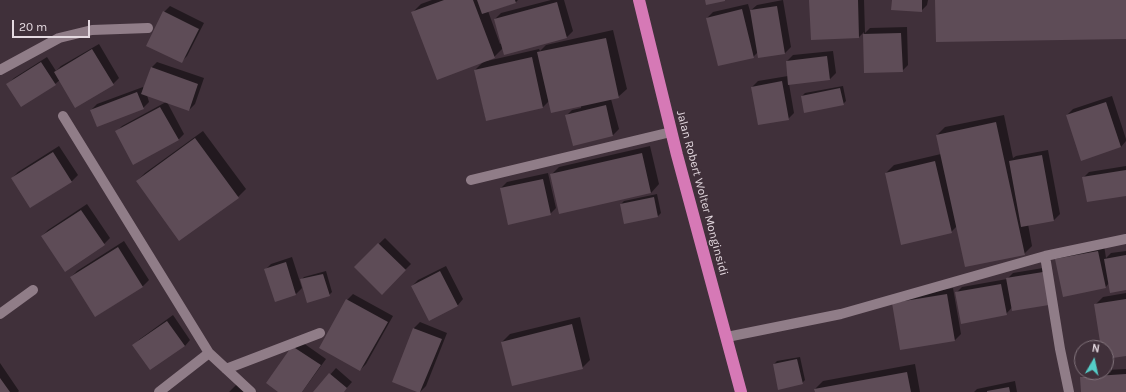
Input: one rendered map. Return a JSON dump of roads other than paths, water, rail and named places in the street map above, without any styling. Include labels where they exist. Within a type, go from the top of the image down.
[{"type":"highway","name":"Jalan Robert Wolter Monginsidi","points":[[639,0],[672,132],[741,392]]},
{"type":"street","points":[[0,70],[59,38],[92,30],[148,28]]},
{"type":"street","points":[[63,116],[208,353],[251,392]]},
{"type":"street","points":[[471,180],[672,132]]},
{"type":"street","points":[[727,338],[841,314],[1045,256],[1126,239]]},
{"type":"street","points":[[1045,256],[1060,348],[1069,392]]},
{"type":"street","points":[[0,314],[33,290]]},
{"type":"street","points":[[226,369],[320,333]]},
{"type":"street","points":[[159,392],[208,353]]}]
